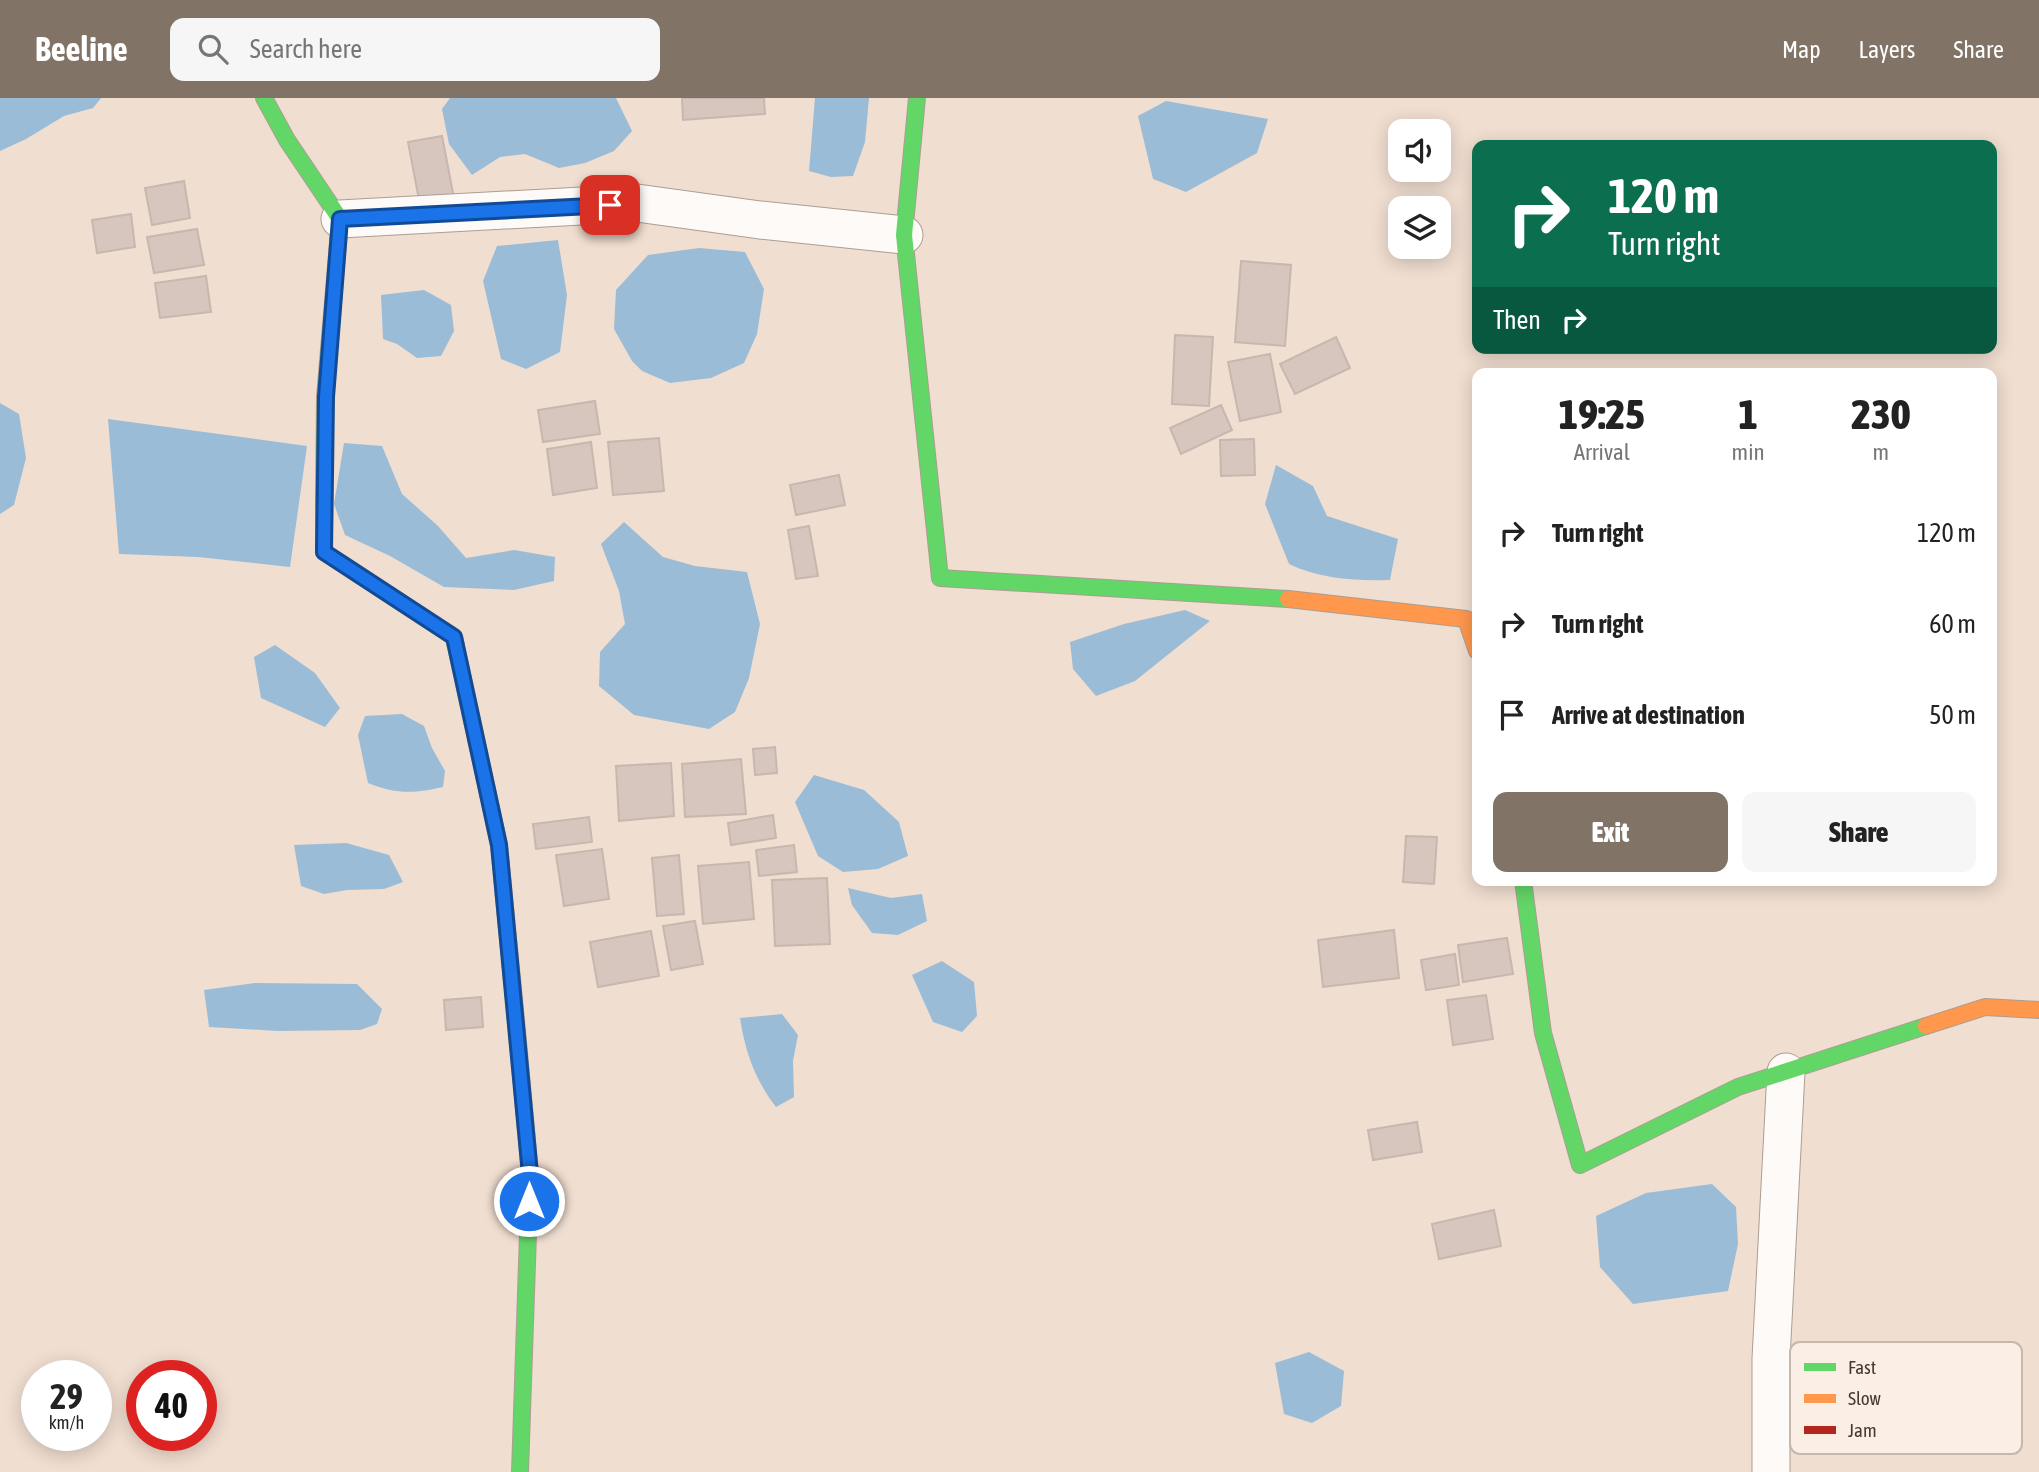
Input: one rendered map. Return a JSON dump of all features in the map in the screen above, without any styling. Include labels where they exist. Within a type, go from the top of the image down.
[{"type":"street","points":[[264,98],[287,140],[340,219],[326,397],[324,552],[454,637],[499,845],[530,1174],[520,1472]]},
{"type":"street","points":[[917,98],[904,235],[940,578],[1282,598],[1466,619],[1472,636]]},
{"type":"street","points":[[340,219],[637,203],[760,220],[904,235]]},
{"type":"street","points":[[1524,886],[1543,1033],[1580,1165],[1738,1087],[1985,1007],[2039,1010]]},
{"type":"street","points":[[1771,1472],[1771,1359],[1786,1072]]},
{"type":"water","points":[[0,98],[101,98],[93,108],[64,116],[0,151]]},
{"type":"water","points":[[450,98],[616,98],[632,131],[614,151],[585,163],[559,168],[525,154],[500,157],[472,175],[449,144],[442,109]]},
{"type":"water","points":[[815,98],[869,98],[865,142],[853,176],[831,177],[809,171]]},
{"type":"water","points":[[1166,101],[1268,119],[1257,153],[1186,192],[1153,179],[1138,116]]},
{"type":"water","points":[[558,240],[567,295],[560,352],[526,369],[501,359],[483,281],[497,246]]},
{"type":"water","points":[[699,248],[745,252],[764,289],[757,334],[744,363],[711,378],[670,383],[642,371],[632,361],[614,329],[616,290],[648,255]]},
{"type":"water","points":[[424,290],[451,305],[454,331],[441,356],[417,358],[397,344],[383,339],[381,295]]},
{"type":"water","points":[[0,403],[19,414],[26,458],[14,505],[0,514]]},
{"type":"water","points":[[108,419],[307,446],[290,567],[198,557],[119,554]]},
{"type":"water","points":[[344,443],[382,446],[402,494],[438,526],[466,558],[514,550],[555,557],[554,581],[514,590],[444,587],[390,556],[345,535],[334,504]]},
{"type":"water","points":[[1276,465],[1313,486],[1327,516],[1398,539],[1390,580],[1338,578],[1289,564],[1265,504]]},
{"type":"water","points":[[624,522],[663,557],[695,566],[747,572],[760,624],[749,678],[735,712],[709,729],[634,715],[599,686],[600,652],[625,624],[619,591],[601,544]]},
{"type":"water","points":[[1185,610],[1210,621],[1135,681],[1096,696],[1073,669],[1070,642],[1124,624]]},
{"type":"water","points":[[275,645],[315,673],[340,708],[325,727],[261,698],[254,657]]},
{"type":"water","points":[[402,714],[424,726],[445,771],[443,787],[405,792],[368,783],[358,735],[365,716]]},
{"type":"water","points":[[814,775],[864,790],[899,822],[908,856],[878,869],[843,872],[818,856],[795,802]]},
{"type":"water","points":[[346,843],[389,855],[403,882],[384,889],[324,894],[301,886],[294,845]]},
{"type":"water","points":[[848,888],[891,898],[922,894],[927,921],[898,935],[872,933],[852,905]]},
{"type":"water","points":[[942,961],[974,982],[977,1016],[962,1032],[933,1022],[912,975]]},
{"type":"water","points":[[255,983],[357,984],[382,1009],[377,1024],[360,1030],[278,1031],[209,1027],[204,990]]},
{"type":"water","points":[[782,1014],[798,1035],[793,1061],[794,1097],[776,1107],[752,1065],[740,1018]]},
{"type":"water","points":[[1712,1184],[1736,1207],[1738,1244],[1728,1291],[1633,1304],[1600,1267],[1596,1216],[1646,1193]]},
{"type":"water","points":[[1309,1352],[1344,1371],[1341,1406],[1312,1423],[1284,1414],[1275,1363]]},
{"type":"building","points":[[682,98],[764,98],[765,114],[683,120]]},
{"type":"building","points":[[442,136],[454,198],[420,205],[408,142]]},
{"type":"building","points":[[184,181],[190,218],[152,225],[145,188]]},
{"type":"building","points":[[131,214],[135,247],[97,253],[92,220]]},
{"type":"building","points":[[197,229],[204,265],[154,273],[147,237]]},
{"type":"building","points":[[1241,261],[1291,265],[1285,346],[1235,342]]},
{"type":"building","points":[[206,276],[211,312],[160,318],[155,283]]},
{"type":"building","points":[[1175,335],[1213,337],[1209,406],[1172,404]]},
{"type":"building","points":[[1336,337],[1350,368],[1295,394],[1280,364]]},
{"type":"building","points":[[1270,354],[1281,412],[1240,421],[1228,362]]},
{"type":"building","points":[[595,401],[600,434],[543,442],[538,410]]},
{"type":"building","points":[[1221,405],[1232,430],[1181,454],[1170,428]]},
{"type":"building","points":[[659,438],[664,491],[613,495],[608,442]]},
{"type":"building","points":[[1254,439],[1255,475],[1221,476],[1220,440]]},
{"type":"building","points":[[591,442],[597,488],[553,495],[547,449]]},
{"type":"building","points":[[839,475],[845,505],[796,515],[790,485]]},
{"type":"building","points":[[809,526],[818,576],[796,579],[788,530]]},
{"type":"building","points":[[775,747],[777,773],[755,775],[753,749]]},
{"type":"building","points":[[741,759],[746,814],[685,817],[682,764]]},
{"type":"building","points":[[671,763],[674,816],[619,821],[616,766]]},
{"type":"building","points":[[773,815],[776,838],[731,845],[728,823]]},
{"type":"building","points":[[589,817],[592,842],[536,849],[533,824]]},
{"type":"building","points":[[1406,836],[1437,837],[1434,884],[1403,882]]},
{"type":"building","points":[[794,845],[797,872],[759,876],[756,850]]},
{"type":"building","points":[[602,849],[609,899],[564,906],[556,855]]},
{"type":"building","points":[[679,855],[684,914],[657,916],[652,858]]},
{"type":"building","points":[[749,862],[754,919],[703,924],[698,866]]},
{"type":"building","points":[[827,878],[830,944],[775,946],[772,880]]},
{"type":"building","points":[[695,921],[703,964],[671,970],[663,926]]},
{"type":"building","points":[[1394,930],[1399,978],[1323,987],[1318,940]]},
{"type":"building","points":[[651,931],[659,976],[598,987],[590,942]]},
{"type":"building","points":[[1507,938],[1513,974],[1463,982],[1458,945]]},
{"type":"building","points":[[1455,954],[1459,985],[1426,990],[1421,960]]},
{"type":"building","points":[[1486,995],[1493,1039],[1453,1045],[1447,1000]]},
{"type":"building","points":[[481,997],[483,1027],[446,1030],[444,1000]]},
{"type":"building","points":[[1417,1122],[1422,1152],[1373,1160],[1368,1130]]},
{"type":"building","points":[[1494,1210],[1501,1246],[1439,1259],[1432,1224]]},
{"type":"traffic: fast","points":[[264,98],[287,140],[340,219],[325,397],[324,497]]},
{"type":"traffic: fast","points":[[917,98],[904,235],[940,578],[1288,599]]},
{"type":"traffic: fast","points":[[1524,886],[1543,1033],[1580,1165],[1738,1087],[1926,1026]]},
{"type":"traffic: fast","points":[[517,1031],[530,1174],[520,1472]]},
{"type":"traffic: slow","points":[[324,497],[324,552],[454,637],[470,711]]},
{"type":"traffic: slow","points":[[1288,599],[1466,619],[1472,636]]},
{"type":"traffic: slow","points":[[1926,1026],[1985,1007],[2039,1010]]},
{"type":"traffic: jam","points":[[470,711],[499,845],[517,1031]]},
{"type":"route","points":[[529,1201],[530,1174],[499,845],[454,637],[324,552],[326,397],[340,219],[610,205]]}]
